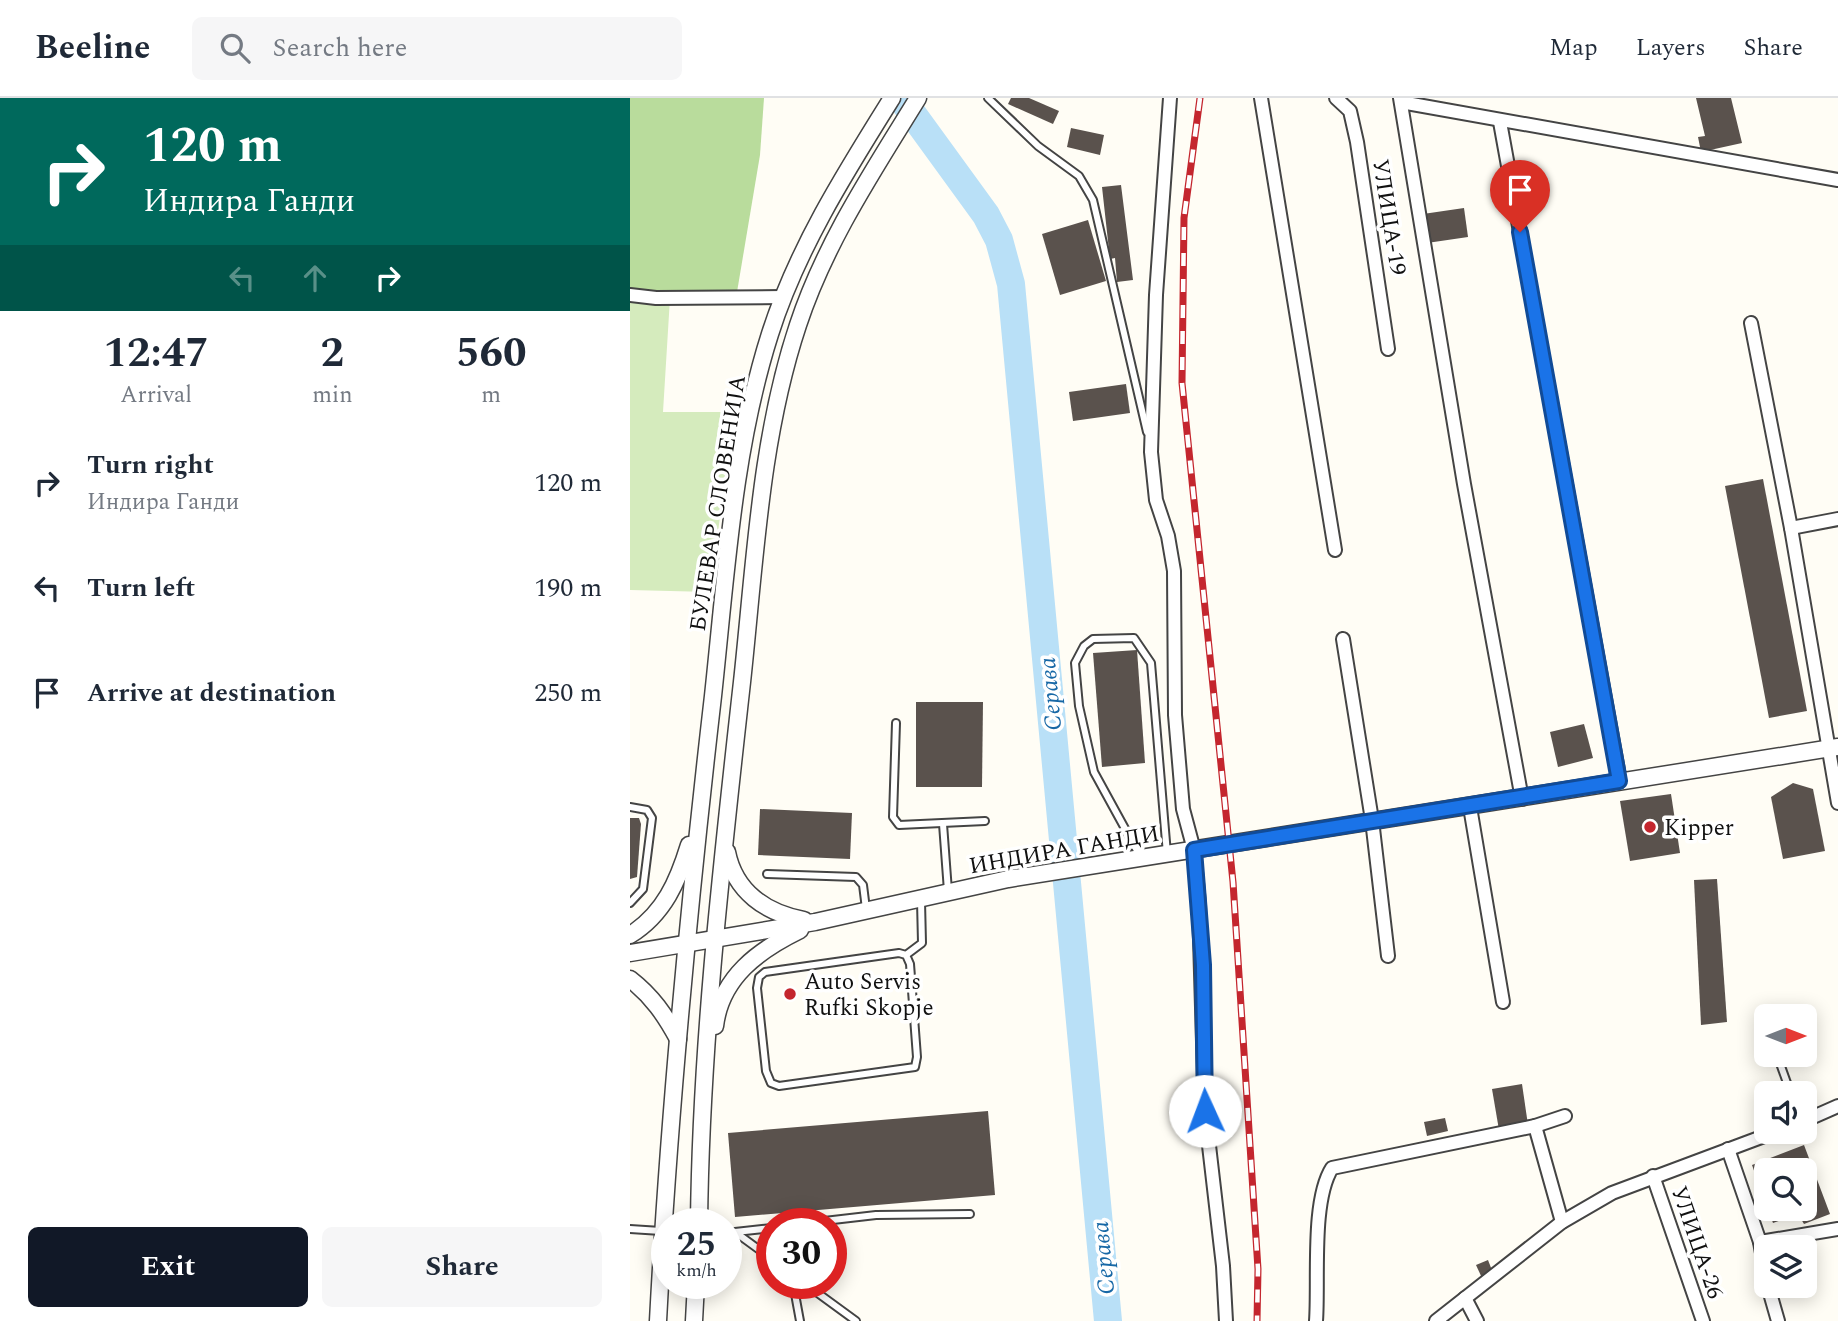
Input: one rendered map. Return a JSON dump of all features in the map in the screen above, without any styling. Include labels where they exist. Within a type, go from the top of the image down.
[{"type":"street","name":"БУЛЕВАР СЛОВЕНИЈА","points":[[665,1208],[685,944],[700,809],[740,469],[759,374],[783,297],[820,219],[892,98]]},
{"type":"street","name":"БУЛЕВАР СЛОВЕНИЈА","points":[[703,1079],[713,939],[757,544],[775,417],[790,352],[809,295],[838,232],[918,98]]},
{"type":"street","points":[[1170,98],[1156,295],[1152,452],[1156,500],[1168,536],[1174,571],[1175,715],[1182,809],[1194,850],[1203,965],[1205,1111],[1223,1266],[1226,1321]]},
{"type":"street","points":[[1261,98],[1335,550]]},
{"type":"street","name":"УЛИЦА-19","points":[[1336,98],[1350,111],[1357,142],[1388,349]]},
{"type":"street","points":[[1521,799],[1464,484],[1401,100],[1500,122],[1838,180]]},
{"type":"street","points":[[1500,122],[1619,781]]},
{"type":"street","points":[[630,295],[656,299],[783,297]]},
{"type":"street","points":[[1751,323],[1833,749],[1838,803]]},
{"type":"street","points":[[1791,528],[1838,519]]},
{"type":"street","points":[[1343,639],[1372,820],[1388,956]]},
{"type":"street","name":"ИНДИРА ГАНДИ","points":[[630,953],[815,922],[1046,873],[1833,749]]},
{"type":"street","points":[[1470,807],[1503,1002]]},
{"type":"street","points":[[630,935],[663,905],[679,877],[700,809]]},
{"type":"street","points":[[724,840],[730,866],[744,889],[764,907],[788,917],[815,922]]},
{"type":"street","points":[[699,1208],[703,1079],[716,1017],[725,992],[758,953],[815,922]]},
{"type":"street","points":[[630,979],[647,992],[664,1013],[678,1039]]},
{"type":"street","points":[[1817,1115],[1838,1106]]},
{"type":"street","points":[[1316,1321],[1318,1245],[1324,1181],[1332,1168],[1535,1126],[1565,1116]]},
{"type":"street","points":[[1535,1126],[1562,1222]]},
{"type":"street","points":[[1436,1321],[1562,1222],[1612,1193],[1754,1140]]},
{"type":"street","points":[[1728,1149],[1758,1235]]},
{"type":"street","name":"УЛИЦА-26","points":[[1653,1176],[1703,1321]]},
{"type":"street","points":[[1802,1235],[1838,1229]]},
{"type":"street","points":[[1465,1298],[1477,1321]]},
{"type":"street","points":[[1771,1298],[1778,1321]]},
{"type":"street","name":"БУЛЕВАР СЛОВЕНИЈА","points":[[658,1321],[659,1299]]},
{"type":"street","points":[[694,1321],[695,1299]]},
{"type":"lane","points":[[988,98],[1038,146],[1080,176],[1093,200],[1152,452]]},
{"type":"lane","points":[[1141,858],[1094,772],[1079,706],[1075,663],[1084,646],[1093,639],[1133,638],[1151,663],[1167,854]]},
{"type":"lane","points":[[896,723],[893,817],[899,825],[985,821]]},
{"type":"lane","points":[[630,807],[647,810],[652,818],[643,889],[630,903]]},
{"type":"lane","points":[[943,824],[949,892]]},
{"type":"lane","points":[[767,874],[856,877],[863,885],[867,911]]},
{"type":"lane","points":[[906,955],[922,943],[921,899]]},
{"type":"lane","points":[[899,953],[906,955],[911,977],[917,1057],[915,1067],[779,1086],[771,1083],[766,1071],[757,988],[759,977],[765,972],[899,953]]},
{"type":"lane","points":[[847,1218],[876,1215],[970,1214]]},
{"type":"lane","points":[[630,1229],[651,1230]]},
{"type":"lane","points":[[796,1299],[800,1321]]},
{"type":"lane","points":[[826,1299],[856,1321]]},
{"type":"green space","points":[[630,98],[764,98],[760,155],[736,298],[630,295]]},
{"type":"green space","points":[[630,295],[670,298],[663,412],[734,412],[710,592],[630,590]]},
{"type":"building","points":[[1011,98],[1029,98],[1059,111],[1053,124],[1008,104]]},
{"type":"building","points":[[1696,98],[1731,98],[1742,143],[1701,152],[1698,137],[1705,136]]},
{"type":"building","points":[[1071,128],[1104,135],[1100,155],[1067,147]]},
{"type":"building","points":[[1121,185],[1133,280],[1117,282],[1115,258],[1110,259],[1102,187]]},
{"type":"building","points":[[1464,208],[1468,237],[1427,243],[1423,214]]},
{"type":"building","points":[[1088,220],[1106,281],[1060,295],[1042,234]]},
{"type":"building","points":[[1126,384],[1130,413],[1073,421],[1069,392]]},
{"type":"building","points":[[1763,479],[1807,711],[1769,718],[1725,486]]},
{"type":"building","points":[[1137,650],[1145,763],[1102,767],[1093,653]]},
{"type":"building","points":[[916,702],[983,702],[982,787],[916,787]]},
{"type":"building","points":[[1584,724],[1593,758],[1558,767],[1550,732]]},
{"type":"building","points":[[1793,783],[1813,789],[1825,851],[1783,859],[1771,797]]},
{"type":"building","name":"Kipper","points":[[1671,794],[1680,853],[1630,861],[1620,801]]},
{"type":"building","points":[[760,809],[852,813],[850,859],[758,855]]},
{"type":"building","points":[[630,818],[639,818],[641,824],[637,877],[630,879]]},
{"type":"building","points":[[1717,879],[1727,1022],[1701,1025],[1694,880]]},
{"type":"building","points":[[1522,1084],[1528,1125],[1499,1130],[1492,1089]]},
{"type":"building","points":[[988,1111],[995,1195],[841,1208],[756,1208],[756,1215],[742,1216],[742,1208],[734,1208],[728,1133]]},
{"type":"building","points":[[1445,1118],[1448,1131],[1427,1136],[1424,1122]]},
{"type":"building","points":[[1804,1145],[1809,1158],[1770,1158]]},
{"type":"building","points":[[1817,1180],[1830,1214],[1817,1219]]},
{"type":"building","points":[[1488,1260],[1493,1273],[1482,1278],[1476,1265]]},
{"type":"waterway","name":"Серава","points":[[901,98],[986,215],[999,240],[1011,284],[1108,1321]]},
{"type":"railway","points":[[1200,98],[1184,218],[1182,383],[1233,882],[1258,1269],[1257,1321]]},
{"type":"place","name":"Kipper","points":[[1650,827]]},
{"type":"place","name":"Auto Servis Rufki Skopje","points":[[790,994]]},
{"type":"route","points":[[1205,1111],[1203,965],[1194,850],[1619,781],[1520,232]]}]
